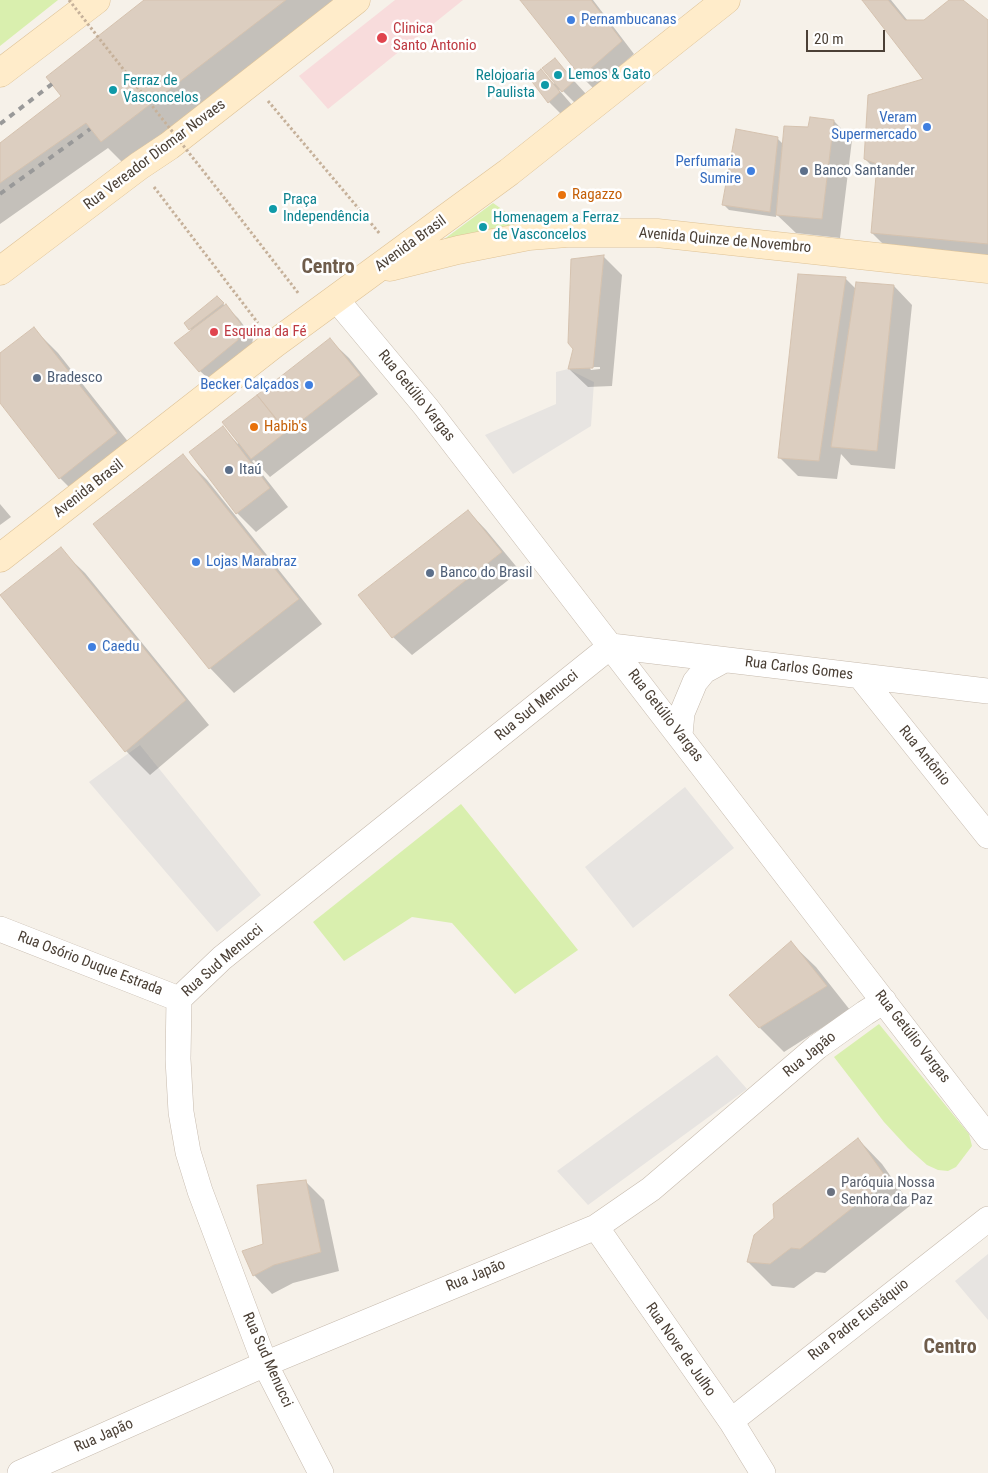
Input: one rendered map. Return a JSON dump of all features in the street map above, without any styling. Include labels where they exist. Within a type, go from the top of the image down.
[{"type":"main road","points":[[0,73],[96,0]]},
{"type":"main road","name":"Rua Vereador Diomar Novaes","points":[[0,272],[139,166],[169,146],[356,0]]},
{"type":"main road","name":"Avenida Brasil","points":[[0,558],[274,344],[509,172],[726,0]]},
{"type":"main road","name":"Avenida Quinze de Novembro","points":[[375,271],[458,250],[529,236],[567,233],[657,233],[988,269]]},
{"type":"street","name":"Rua Getúlio Vargas","points":[[336,299],[426,407],[884,1001],[980,1108],[988,1137]]},
{"type":"street","name":"Rua Carlos Gomes","points":[[611,646],[988,691]]},
{"type":"street","name":"Rua Sud Menucci","points":[[321,1473],[266,1364],[200,1191],[188,1152],[181,1112],[178,1059],[179,999],[222,958],[611,646]]},
{"type":"street","points":[[680,735],[682,712],[696,682],[704,671],[724,660]]},
{"type":"street","name":"Rua Antônio","points":[[860,676],[988,836]]},
{"type":"street","name":"Rua Osório Duque Estrada","points":[[0,929],[179,999]]},
{"type":"street","name":"Rua Japão","points":[[20,1473],[266,1364],[596,1227],[652,1189],[817,1047],[884,1001]]},
{"type":"street","name":"Rua Padre Eustáquio","points":[[730,1421],[988,1219]]},
{"type":"street","name":"Rua Nove de Julho","points":[[596,1227],[730,1421],[763,1473]]},
{"type":"path","points":[[69,0],[315,315]]},
{"type":"path","points":[[251,82],[397,254]]},
{"type":"path","points":[[139,166],[274,344]]},
{"type":"shaded area","name":"Clinica Santo Antonio","points":[[395,0],[463,0],[328,109],[299,76]]},
{"type":"shaded area","points":[[568,369],[594,382],[591,426],[513,474],[485,435],[556,404],[556,372]]},
{"type":"shaded area","points":[[140,745],[261,895],[217,932],[89,782]]},
{"type":"shaded area","points":[[685,787],[734,848],[633,928],[585,867]]},
{"type":"shaded area","points":[[717,1055],[747,1089],[588,1205],[557,1171]]},
{"type":"shaded area","points":[[988,1254],[988,1320],[955,1281]]},
{"type":"green space","points":[[0,0],[58,0],[0,46]]},
{"type":"green space","points":[[493,203],[522,223],[443,240]]},
{"type":"green space","points":[[461,804],[578,950],[515,994],[452,923],[412,917],[344,961],[313,922]]},
{"type":"green space","points":[[879,1024],[969,1134],[972,1146],[956,1167],[948,1171],[938,1170],[927,1165],[908,1148],[884,1122],[834,1057]]},
{"type":"building","name":"Ferraz de Vasconcelos","points":[[144,0],[286,0],[101,142],[86,123],[0,183],[0,143],[61,96],[46,77]]},
{"type":"building","name":"Pernambucanas","points":[[520,0],[591,0],[622,41],[581,77]]},
{"type":"building","name":"Veram Supermercado","points":[[862,0],[888,0],[905,20],[924,20],[949,0],[963,0],[988,20],[988,244],[871,233],[877,164],[864,159],[868,95],[923,79]]},
{"type":"building","name":"Lemos & Gato","points":[[555,58],[574,81],[562,92],[542,68]]},
{"type":"building","name":"Relojoaria Paulista","points":[[541,69],[560,92],[548,103],[530,79]]},
{"type":"building","name":"Banco Santander","points":[[810,117],[834,120],[822,219],[776,215],[784,126],[808,127]]},
{"type":"building","name":"Perfumaria Sumire","points":[[736,129],[778,137],[770,212],[722,205]]},
{"type":"building","points":[[604,255],[593,368],[568,369],[573,349],[568,343],[571,259]]},
{"type":"building","points":[[798,274],[846,277],[819,461],[778,458]]},
{"type":"building","points":[[856,282],[894,285],[877,451],[831,447]]},
{"type":"building","points":[[217,296],[224,303],[189,330],[184,323]]},
{"type":"building","name":"Esquina da Fé","points":[[226,304],[241,324],[238,340],[199,372],[174,343]]},
{"type":"building","name":"Bradesco","points":[[34,327],[117,433],[59,479],[0,403],[0,353]]},
{"type":"building","name":"Becker Calçados","points":[[330,338],[360,375],[287,432],[257,395]]},
{"type":"building","name":"Habib's","points":[[257,395],[286,432],[251,459],[222,422]]},
{"type":"building","name":"Itaú","points":[[223,426],[270,488],[236,514],[189,452]]},
{"type":"building","name":"Lojas Marabraz","points":[[183,454],[299,599],[209,669],[93,524]]},
{"type":"building","name":"Banco do Brasil","points":[[468,510],[502,552],[392,638],[358,595]]},
{"type":"building","name":"Caedu","points":[[61,547],[186,700],[125,752],[0,595]]},
{"type":"building","points":[[791,941],[827,986],[759,1028],[729,995]]},
{"type":"building","name":"Paróquia Nossa Senhora da Paz","points":[[858,1138],[888,1180],[800,1249],[791,1248],[770,1264],[747,1262],[754,1235],[774,1218],[773,1204]]},
{"type":"building","points":[[306,1180],[321,1252],[274,1265],[253,1276],[242,1251],[263,1244],[257,1185]]},
{"type":"railway","points":[[0,124],[52,84]]},
{"type":"railway","points":[[0,194],[90,129]]},
{"type":"place","name":"Pernambucanas","points":[[571,20]]},
{"type":"place","name":"Clinica Santo Antonio","points":[[382,38]]},
{"type":"place","name":"Lemos & Gato","points":[[558,75]]},
{"type":"place","name":"Relojoaria Paulista","points":[[545,85]]},
{"type":"place","name":"Ferraz de Vasconcelos","points":[[113,90]]},
{"type":"place","name":"Veram Supermercado","points":[[927,127]]},
{"type":"place","name":"Perfumaria Sumire","points":[[751,171]]},
{"type":"place","name":"Banco Santander","points":[[804,171]]},
{"type":"place","name":"Ragazzo","points":[[562,195]]},
{"type":"place","name":"Praça Independência","points":[[273,209]]},
{"type":"place","name":"Homenagem a Ferraz de Vasconcelos","points":[[483,227]]},
{"type":"place","name":"Esquina da Fé","points":[[214,332]]},
{"type":"place","name":"Bradesco","points":[[37,378]]},
{"type":"place","name":"Becker Calçados","points":[[309,385]]},
{"type":"place","name":"Habib's","points":[[254,427]]},
{"type":"place","name":"Itaú","points":[[229,470]]},
{"type":"place","name":"Lojas Marabraz","points":[[196,562]]},
{"type":"place","name":"Banco do Brasil","points":[[430,573]]},
{"type":"place","name":"Caedu","points":[[92,647]]},
{"type":"place","name":"Paróquia Nossa Senhora da Paz","points":[[831,1192]]},
{"type":"district","name":"Centro","points":[[328,268]]},
{"type":"district","name":"Centro","points":[[950,1348]]}]
